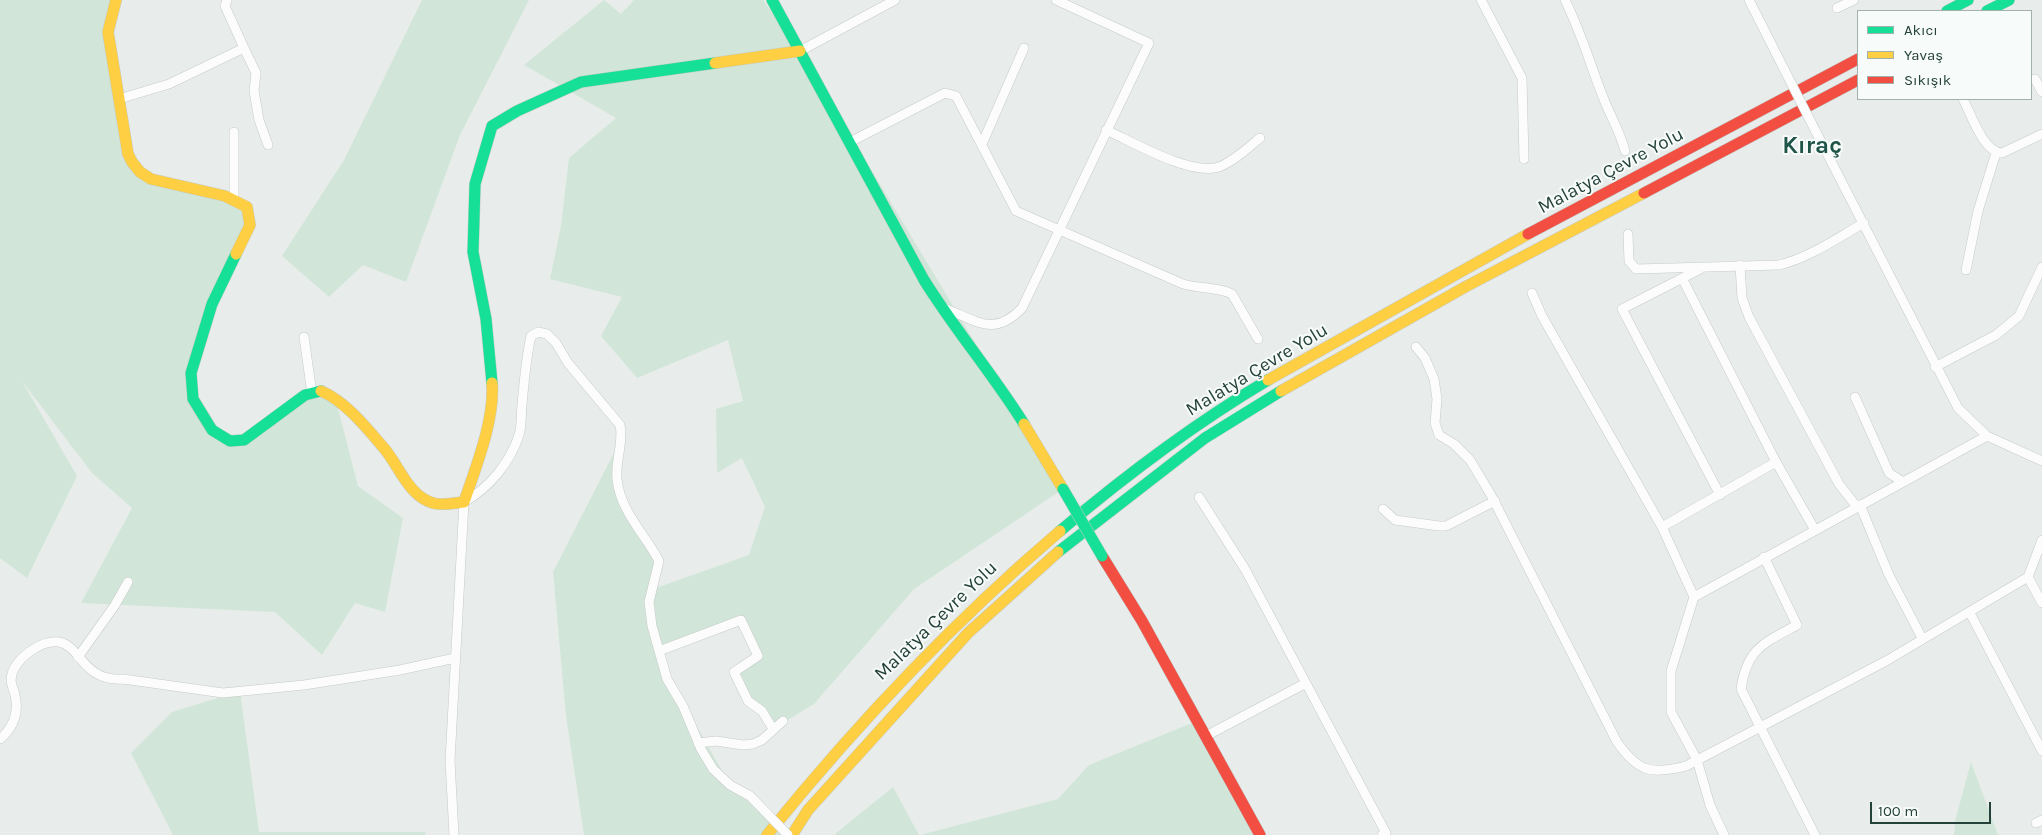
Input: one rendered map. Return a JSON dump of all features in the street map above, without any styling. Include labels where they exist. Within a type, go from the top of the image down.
[{"type":"main road","points":[[116,0],[108,32],[128,154],[135,167],[150,179],[234,198],[247,207],[250,225],[212,304],[192,373],[192,399],[212,430],[222,438],[237,441],[244,440],[305,395],[321,392],[335,397],[384,448],[406,482],[422,499],[436,504],[464,502],[479,457],[494,396],[486,319],[473,252],[475,184],[492,126],[517,111],[580,82],[800,51]]},
{"type":"main road","points":[[772,0],[941,307],[1000,385],[1063,489],[1142,621],[1260,835]]},
{"type":"main road","points":[[1949,10],[1968,0]]},
{"type":"main road","points":[[1990,10],[2009,0]]},
{"type":"main road","name":"Malatya Çevre Yolu","points":[[767,835],[870,710],[960,619],[1050,539],[1200,423],[1280,373],[1455,274],[1857,60]]},
{"type":"main road","name":"Malatya Çevre Yolu","points":[[792,835],[808,810],[968,633],[1058,552],[1205,438],[1297,381],[1465,287],[1857,81]]},
{"type":"street","points":[[227,0],[225,6],[256,73],[254,91],[259,120],[268,145]]},
{"type":"street","points":[[800,51],[895,0]]},
{"type":"street","points":[[941,307],[990,326],[1004,324],[1022,308],[1149,43],[1056,0]]},
{"type":"street","points":[[1482,0],[1522,78],[1524,159]]},
{"type":"street","points":[[1565,0],[1582,34],[1586,55],[1625,151]]},
{"type":"street","points":[[1748,0],[1958,408],[1987,436],[2042,461]]},
{"type":"street","points":[[1837,8],[1854,0]]},
{"type":"street","points":[[119,99],[169,84],[244,48]]},
{"type":"street","points":[[982,144],[1024,48]]},
{"type":"street","points":[[2035,79],[2042,92]]},
{"type":"street","points":[[850,142],[945,92],[956,96],[1016,211],[1183,284],[1199,289],[1220,289],[1232,294],[1258,339]]},
{"type":"street","points":[[1963,100],[1986,146],[1996,153],[2002,153],[2042,134]]},
{"type":"street","points":[[1106,130],[1186,165],[1201,168],[1220,166],[1246,150],[1260,138]]},
{"type":"street","points":[[234,132],[234,198]]},
{"type":"street","points":[[1966,270],[1978,211],[1996,153]]},
{"type":"street","points":[[1628,234],[1629,261],[1636,269],[1704,267],[1790,262],[1864,223]]},
{"type":"street","points":[[1740,265],[1742,298],[1749,317],[1839,484],[1859,506],[1888,575],[1922,638]]},
{"type":"street","points":[[1704,267],[1622,309],[1720,495]]},
{"type":"street","points":[[1936,367],[1996,335],[2019,316],[2042,267]]},
{"type":"street","points":[[1682,278],[1776,462],[1815,530]]},
{"type":"street","points":[[1532,293],[1542,316],[1662,527],[1694,597],[1671,671],[1671,712],[1697,760],[1710,805],[1724,835]]},
{"type":"street","points":[[454,835],[450,761],[464,502],[479,493],[493,480],[510,455],[519,434],[527,353],[531,336],[538,332],[547,334],[620,425],[621,433],[616,464],[617,482],[623,501],[640,534],[659,561],[649,602],[652,626],[667,679],[683,706],[698,743],[713,769],[730,785],[750,796],[788,835]]},
{"type":"street","points":[[304,337],[312,394]]},
{"type":"street","points":[[1416,347],[1425,358],[1434,379],[1437,399],[1435,423],[1439,435],[1454,444],[1470,460],[1495,501],[1603,716],[1627,757],[1640,767],[1650,771],[1667,771],[1697,760],[1886,661],[1922,638],[1970,613],[2028,577],[2042,540]]},
{"type":"street","points":[[1855,397],[1889,473],[1903,482]]},
{"type":"street","points":[[1694,597],[1987,436]]},
{"type":"street","points":[[1662,527],[1776,462]]},
{"type":"street","points":[[1199,497],[1245,569],[1386,833],[1382,835]]},
{"type":"street","points":[[1383,509],[1395,520],[1446,526],[1495,501]]},
{"type":"street","points":[[1764,557],[1797,626],[1760,645],[1750,657],[1741,689],[1815,835]]},
{"type":"street","points":[[2028,577],[2042,603]]},
{"type":"street","points":[[78,657],[115,605],[128,582]]},
{"type":"street","points":[[1970,613],[2042,751]]},
{"type":"street","points":[[659,651],[742,620],[758,656],[734,672],[748,701],[762,711],[773,729]]},
{"type":"street","points":[[0,739],[9,731],[18,708],[11,680],[14,670],[38,646],[49,642],[65,644],[93,671],[112,680],[123,679],[223,693],[352,678],[455,658]]},
{"type":"street","points":[[1206,736],[1306,683]]},
{"type":"street","points":[[698,743],[716,740],[743,745],[753,744],[762,740],[783,720]]},
{"type":"green space","points":[[0,0],[119,0],[108,32],[129,154],[150,179],[234,198],[249,217],[196,358],[193,399],[230,441],[312,394],[335,397],[358,486],[403,518],[385,612],[355,603],[322,655],[275,612],[81,603],[132,508],[92,473],[22,381],[77,476],[27,578],[0,558]]},
{"type":"green space","points":[[422,0],[529,0],[460,135],[406,282],[363,265],[329,297],[282,256],[344,160]]},
{"type":"green space","points":[[604,0],[621,14],[634,0],[763,0],[800,51],[1063,489],[914,589],[814,704],[773,729],[740,684],[734,672],[758,656],[741,620],[663,650],[665,670],[730,785],[785,835],[584,835],[566,716],[553,572],[619,443],[616,464],[623,501],[659,561],[656,588],[749,555],[765,507],[742,458],[717,473],[716,409],[743,401],[728,340],[637,378],[601,336],[622,297],[550,279],[561,226],[569,158],[616,118],[524,65]]},
{"type":"green space","points":[[240,691],[259,832],[425,832],[426,835],[173,835],[131,753],[172,712]]},
{"type":"green space","points":[[1197,721],[1260,835],[920,835],[1058,799],[1089,765]]},
{"type":"green space","points":[[1971,762],[1998,835],[1954,835],[1955,821]]},
{"type":"green space","points":[[893,787],[919,835],[835,834]]},
{"type":"traffic: fast","points":[[772,0],[924,280],[1024,424]]},
{"type":"traffic: fast","points":[[1949,10],[1968,0]]},
{"type":"traffic: fast","points":[[1989,10],[2009,0]]},
{"type":"traffic: fast","points":[[492,383],[486,319],[473,252],[475,184],[492,126],[517,111],[581,82],[715,63]]},
{"type":"traffic: fast","points":[[236,254],[212,304],[191,373],[193,399],[212,430],[230,441],[244,440],[305,395],[321,391]]},
{"type":"traffic: fast","points":[[1060,531],[1161,451],[1214,414],[1268,380]]},
{"type":"traffic: fast","points":[[1058,552],[1205,438],[1281,391]]},
{"type":"traffic: fast","points":[[1063,489],[1102,556]]},
{"type":"traffic: slow","points":[[116,0],[108,32],[128,154],[140,172],[151,179],[225,196],[247,207],[250,225],[236,254]]},
{"type":"traffic: slow","points":[[715,63],[800,51]]},
{"type":"traffic: slow","points":[[1281,391],[1465,287],[1644,193]]},
{"type":"traffic: slow","points":[[1268,380],[1528,234]]},
{"type":"traffic: slow","points":[[321,391],[330,395],[347,408],[362,423],[389,454],[410,487],[417,494],[433,503],[444,504],[464,502],[488,427],[491,412],[492,383]]},
{"type":"traffic: slow","points":[[1024,424],[1063,489]]},
{"type":"traffic: slow","points":[[767,835],[835,754],[906,676],[981,602],[1060,531]]},
{"type":"traffic: slow","points":[[792,835],[808,810],[968,633],[1058,552]]},
{"type":"traffic: jam","points":[[1528,234],[1857,60]]},
{"type":"traffic: jam","points":[[1644,193],[1857,81]]},
{"type":"traffic: jam","points":[[1102,556],[1142,621],[1260,835]]},
{"type":"district","name":"Kıraç","points":[[1812,146]]}]
